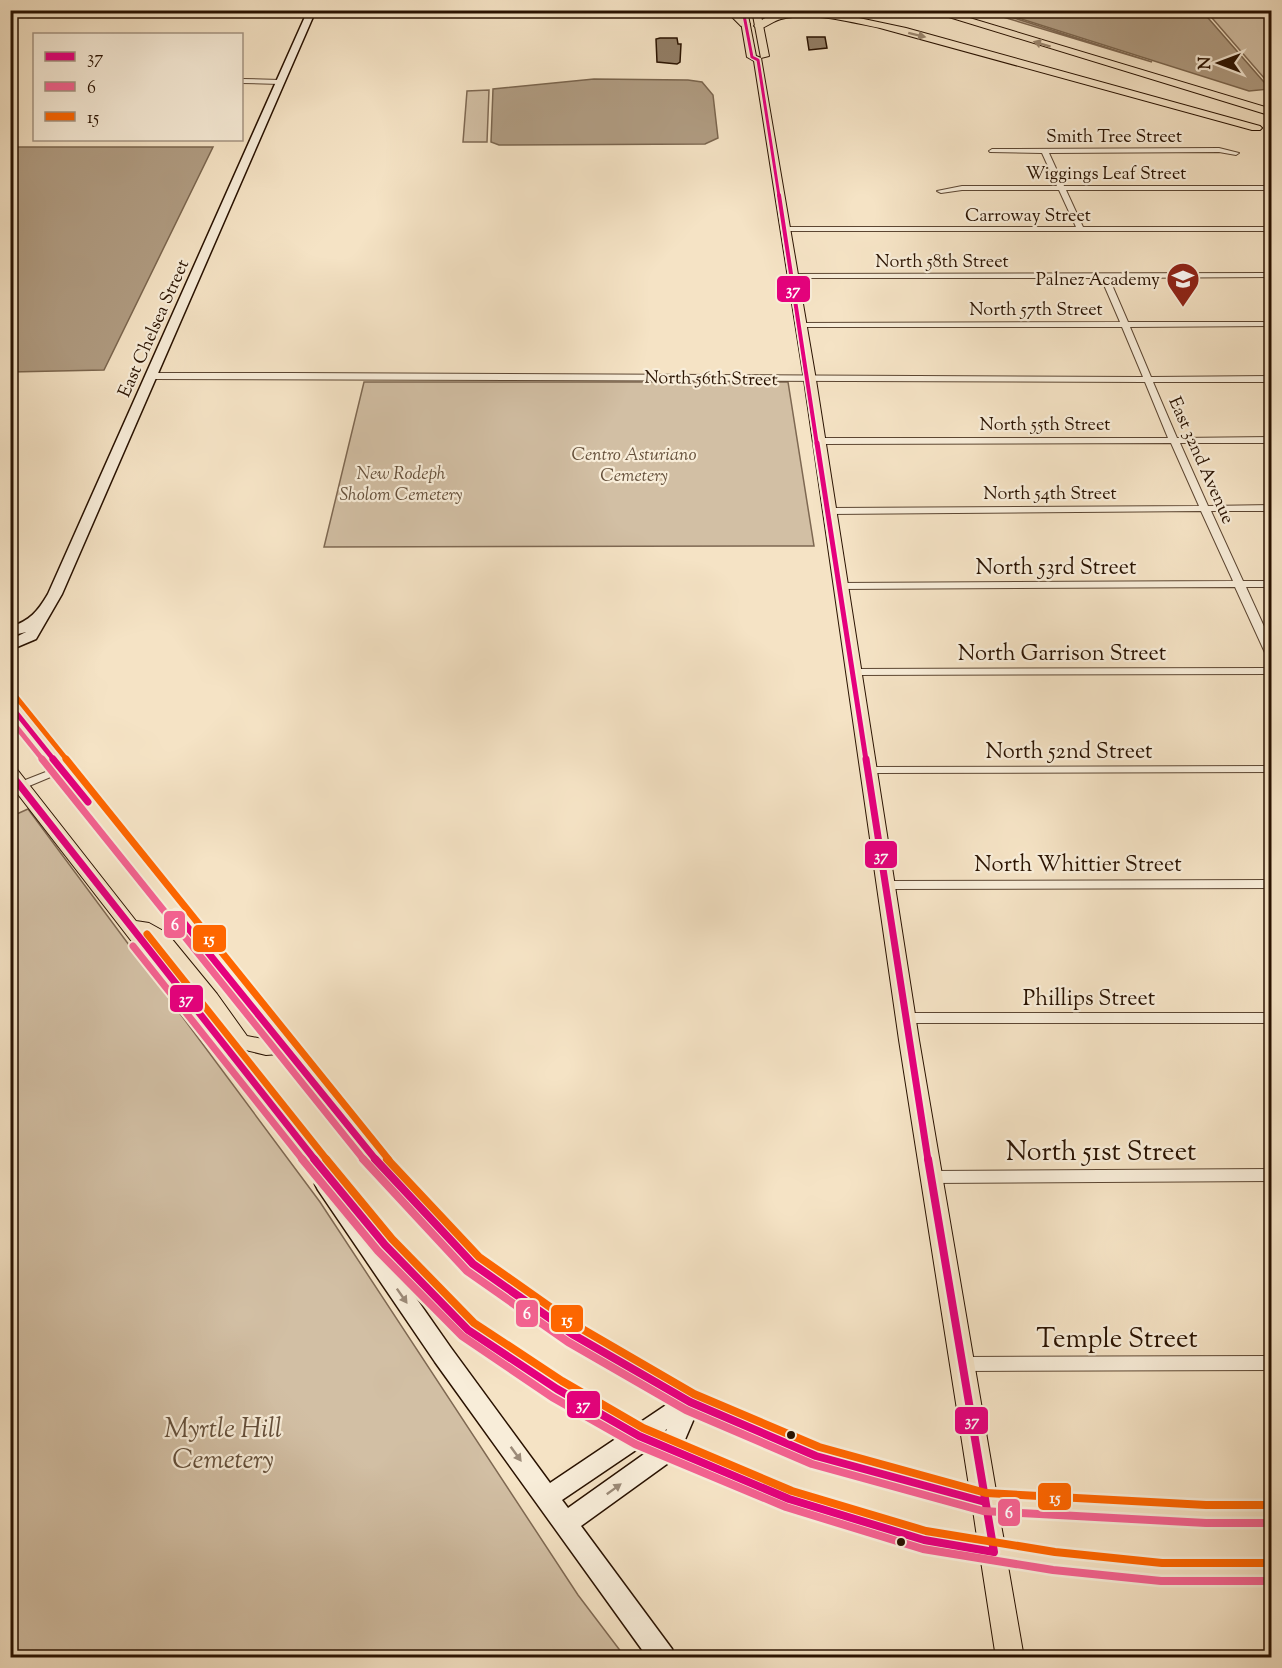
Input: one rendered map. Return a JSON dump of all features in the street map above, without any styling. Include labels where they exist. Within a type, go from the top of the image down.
[{"type":"highway","points":[[730,10],[745,24]]},
{"type":"highway","points":[[808,10],[987,53],[1256,128]]},
{"type":"highway","points":[[931,10],[1272,113]]},
{"type":"highway","points":[[759,26],[775,18],[798,14],[839,18],[881,26]]},
{"type":"highway","points":[[888,14],[1272,133]]},
{"type":"highway","points":[[1011,22],[1214,92],[1238,103]]},
{"type":"main road","points":[[743,10],[752,57],[758,60]]},
{"type":"main road","points":[[756,10],[764,57],[758,60]]},
{"type":"main road","points":[[758,60],[810,380],[867,771],[931,1177],[1010,1658]]},
{"type":"main road","points":[[10,704],[372,1156],[473,1264],[572,1334],[690,1401],[816,1456],[985,1502],[1206,1514],[1272,1514]]},
{"type":"main road","points":[[14,783],[273,1109],[385,1245],[468,1330],[557,1389],[639,1436],[789,1499],[924,1540],[1053,1561],[1162,1572],[1272,1572]]},
{"type":"main road","points":[[129,926],[142,928],[160,938],[210,999],[240,1042],[266,1048],[282,1046]]},
{"type":"street","name":"East Chelsea Street","points":[[10,646],[31,636],[46,611],[312,10]]},
{"type":"street","points":[[243,81],[280,82]]},
{"type":"street","name":"Smith Tree Street","points":[[992,151],[1219,150],[1236,153]]},
{"type":"street","points":[[1045,151],[1081,230]]},
{"type":"street","name":"Wiggings Leaf Street","points":[[941,191],[962,188],[1272,188]]},
{"type":"street","name":"Carroway Street","points":[[784,229],[1272,229]]},
{"type":"street","name":"North 58th Street","points":[[792,276],[1272,275]]},
{"type":"street","name":"East 32nd Avenue","points":[[1104,276],[1174,440],[1272,657]]},
{"type":"street","name":"North 57th Street","points":[[801,325],[1272,324]]},
{"type":"street","name":"North 56th Street","points":[[151,376],[544,375],[810,380],[1272,379]]},
{"type":"street","name":"North 55th Street","points":[[819,441],[1272,440]]},
{"type":"street","name":"North 54th Street","points":[[830,510],[1272,508]]},
{"type":"street","name":"North 53rd Street","points":[[840,586],[1272,584]]},
{"type":"street","points":[[10,632],[33,623],[46,611]]},
{"type":"street","name":"North Garrison Street","points":[[853,672],[1272,671]]},
{"type":"street","points":[[14,783],[61,769]]},
{"type":"street","name":"North 52nd Street","points":[[867,771],[1272,769]]},
{"type":"street","name":"North Whittier Street","points":[[885,885],[1272,884]]},
{"type":"street","name":"Phillips Street","points":[[906,1018],[1272,1018]]},
{"type":"street","points":[[273,1109],[443,1354],[663,1658]]},
{"type":"street","name":"North 51st Street","points":[[931,1177],[1272,1175]]},
{"type":"street","name":"Temple Street","points":[[962,1364],[1272,1363]]},
{"type":"street","points":[[548,1497],[690,1401]]},
{"type":"street","points":[[567,1523],[670,1449],[690,1401]]},
{"type":"green space","points":[[983,11],[992,11],[1152,62]]},
{"type":"green space","points":[[1206,11],[1271,11],[1271,86]]},
{"type":"green space","points":[[489,90],[487,142],[463,142],[467,91]]},
{"type":"green space","name":"Centro Asturiano Cemetery","points":[[364,382],[788,382],[814,546],[324,547]]},
{"type":"green space","name":"Myrtle Hill Cemetery","points":[[28,809],[320,1202],[578,1595],[625,1657],[11,1657],[10,817]]},
{"type":"shaded area","points":[[996,11],[1202,11],[1270,89],[1249,91]]},
{"type":"shaded area","points":[[594,79],[702,82],[713,95],[718,138],[705,144],[499,145],[491,142],[493,89]]},
{"type":"shaded area","points":[[11,147],[213,147],[104,370],[11,372]]},
{"type":"building","points":[[807,37],[825,37],[827,48],[809,50]]},
{"type":"building","points":[[677,38],[678,44],[681,44],[680,62],[677,64],[657,62],[656,39]]},
{"type":"transit line","name":"37","points":[[10,773],[273,1109],[385,1245],[468,1330],[557,1389],[639,1436],[789,1499],[924,1540],[994,1552],[931,1180],[758,60],[752,57],[743,10]]},
{"type":"transit line","name":"15","points":[[17,698],[379,1150],[479,1257],[577,1326],[694,1394],[819,1447],[986,1493],[1206,1505],[1272,1505]]},
{"type":"transit line","name":"37","points":[[10,705],[88,802]]},
{"type":"transit line","name":"6","points":[[10,719],[365,1162],[467,1271],[568,1342],[686,1410],[812,1464],[983,1511],[1206,1523],[1272,1523]]},
{"type":"transit line","name":"37","points":[[176,913],[372,1156],[473,1264],[572,1334],[690,1402],[816,1456],[985,1502]]},
{"type":"transit line","name":"15","points":[[147,934],[280,1103],[392,1239],[474,1323],[562,1381],[643,1428],[792,1491],[926,1531],[1055,1552],[1162,1563],[1272,1563]]},
{"type":"transit line","name":"6","points":[[133,946],[266,1115],[378,1251],[462,1336],[552,1397],[635,1444],[786,1507],[923,1549],[1053,1570],[1161,1581],[1272,1581]]},
{"type":"place","name":"Palnez Academy","points":[[1183,308]]},
{"type":"park label","name":"New Rodeph Sholom Cemetery","points":[[401,483]]}]
